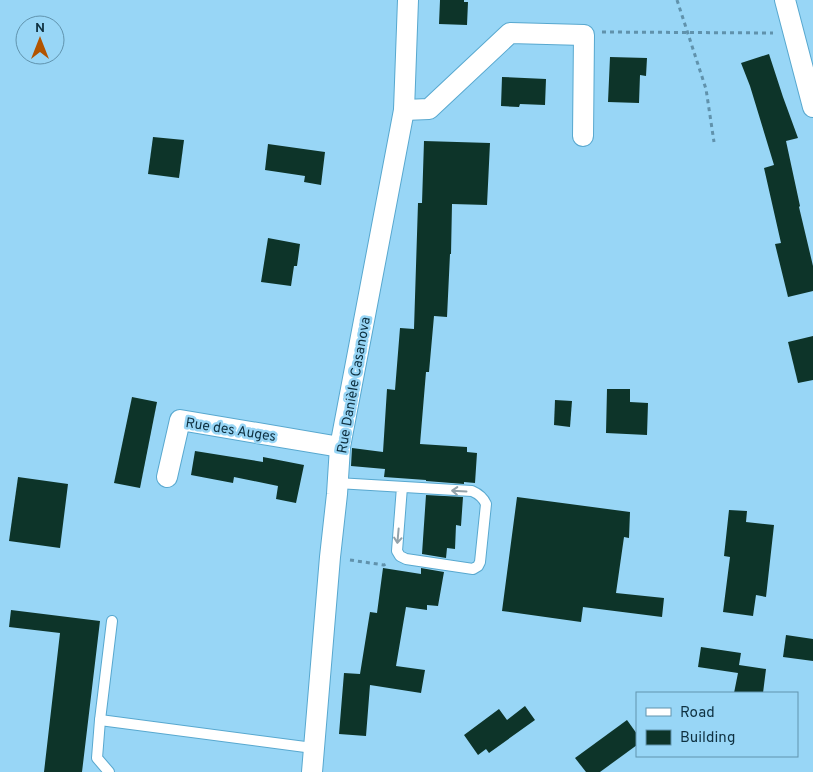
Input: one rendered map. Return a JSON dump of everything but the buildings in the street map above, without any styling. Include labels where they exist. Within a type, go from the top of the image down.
[{"type":"street","name":"Rue Danièle Casanova","points":[[312,772],[340,447],[404,110],[408,0]]},
{"type":"street","points":[[785,0],[813,107]]},
{"type":"street","points":[[404,110],[429,108],[510,33],[584,35],[583,136]]},
{"type":"street","name":"Rue des Auges","points":[[167,478],[180,420],[340,447]]},
{"type":"lane","points":[[338,484],[402,487],[472,491],[479,494],[486,504],[478,566],[473,569],[406,559],[400,556],[397,551],[402,487]]},
{"type":"lane","points":[[109,772],[97,758],[112,621]]},
{"type":"lane","points":[[100,720],[313,748]]},
{"type":"path","points":[[678,0],[706,89],[714,142]]},
{"type":"path","points":[[584,35],[595,32],[793,33]]},
{"type":"path","points":[[330,557],[384,565]]}]
